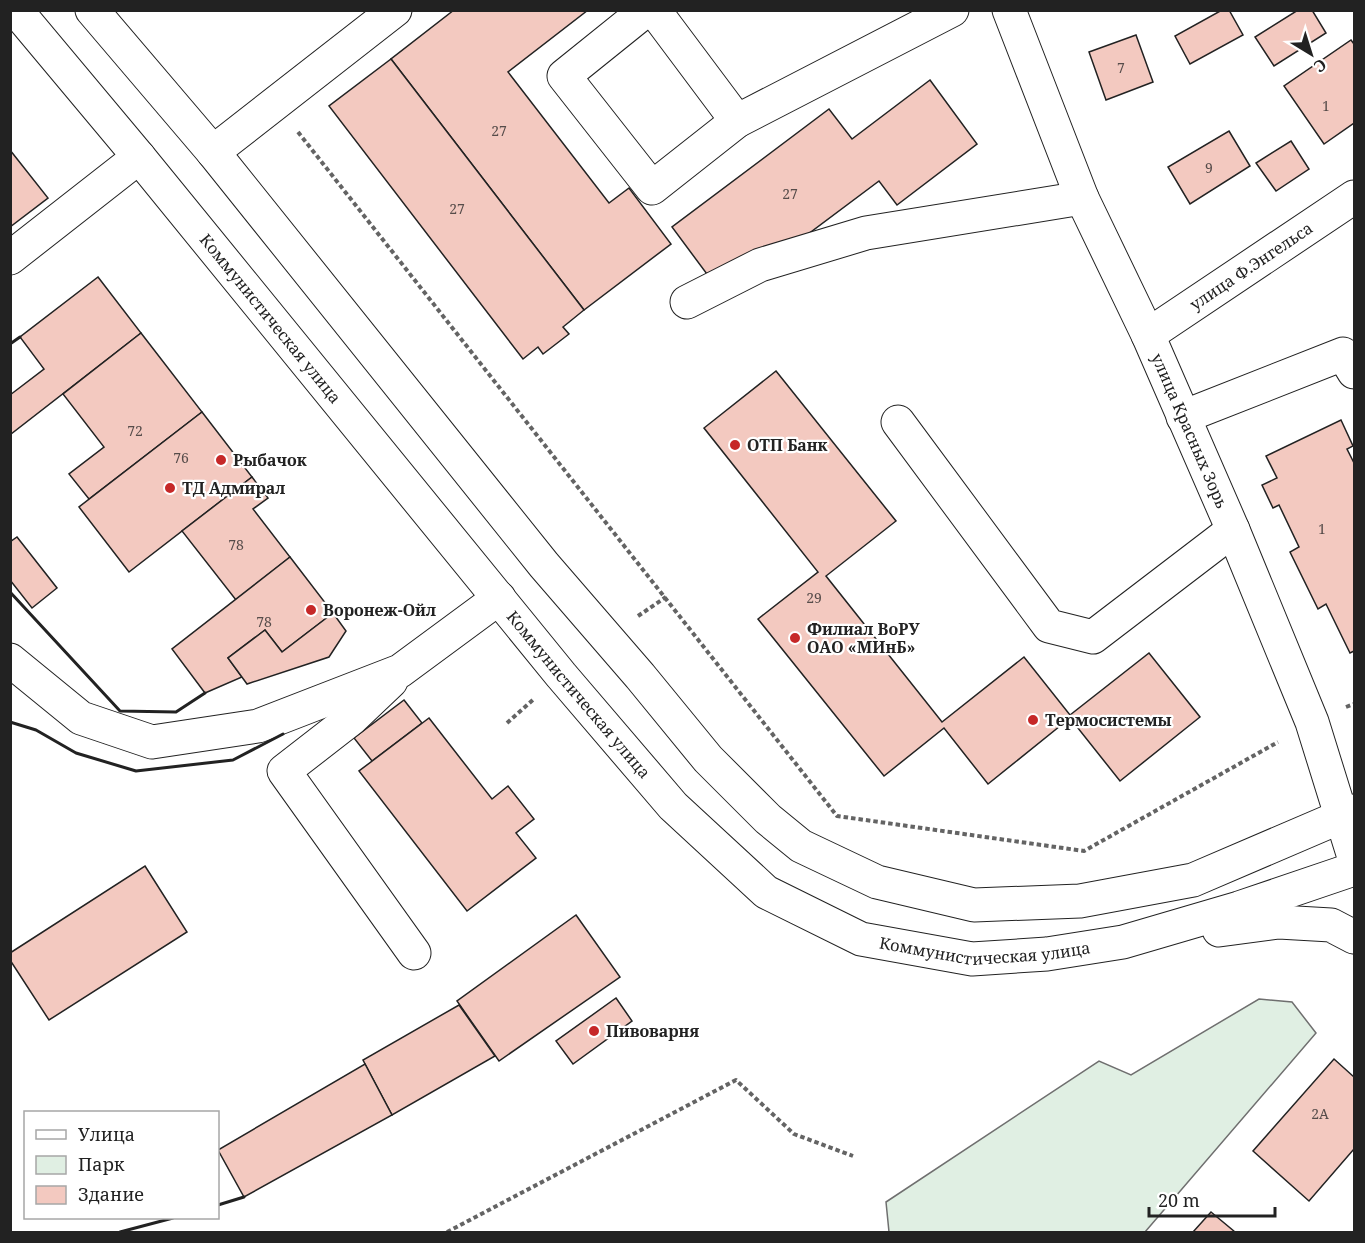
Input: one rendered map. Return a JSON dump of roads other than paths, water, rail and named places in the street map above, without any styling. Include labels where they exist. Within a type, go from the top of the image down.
[{"type":"main road","name":"Коммунистическая улица","points":[[16,10],[139,157],[561,675],[673,806],[766,892],[861,939],[972,958],[1047,954],[1122,942],[1239,908],[1354,869]]},
{"type":"main road","points":[[92,10],[213,152],[544,565],[708,759],[768,819],[801,846],[877,882],[974,905],[1080,901],[1193,880],[1348,814]]},
{"type":"main road","points":[[213,152],[395,10]]},
{"type":"main road","points":[[646,10],[564,76],[652,188],[737,121],[952,10]]},
{"type":"main road","points":[[654,10],[737,121]]},
{"type":"main road","name":"улица Красных Зорь","points":[[1008,10],[1082,198],[1148,335],[1233,530],[1312,722],[1348,814],[1354,857]]},
{"type":"main road","points":[[10,258],[139,157]]},
{"type":"main road","name":"улица Ф.Энгельса","points":[[1148,335],[1354,197]]},
{"type":"main road","points":[[687,302],[760,265],[866,232],[1082,198]]},
{"type":"main road","points":[[1183,417],[1342,354],[1354,372]]},
{"type":"main road","points":[[898,422],[1049,626],[1093,637],[1233,530]]},
{"type":"main road","points":[[414,953],[284,771],[351,719],[400,671],[499,598]]},
{"type":"main road","points":[[10,660],[81,718],[152,742],[258,726],[400,671]]},
{"type":"main road","points":[[1122,942],[1279,922],[1331,925],[1354,937]]},
{"type":"place","name":"ОТП Банк","points":[[735,445]]},
{"type":"place","name":"Рыбачок","points":[[221,460]]},
{"type":"place","name":"ТД Адмирал","points":[[170,488]]},
{"type":"place","name":"Воронеж-Ойл","points":[[311,610]]},
{"type":"place","name":"Филиал ВоРУ ОАО «МИнБ»","points":[[795,638]]},
{"type":"place","name":"Термосистемы","points":[[1033,720]]},
{"type":"place","name":"Пивоварня","points":[[594,1031]]}]
